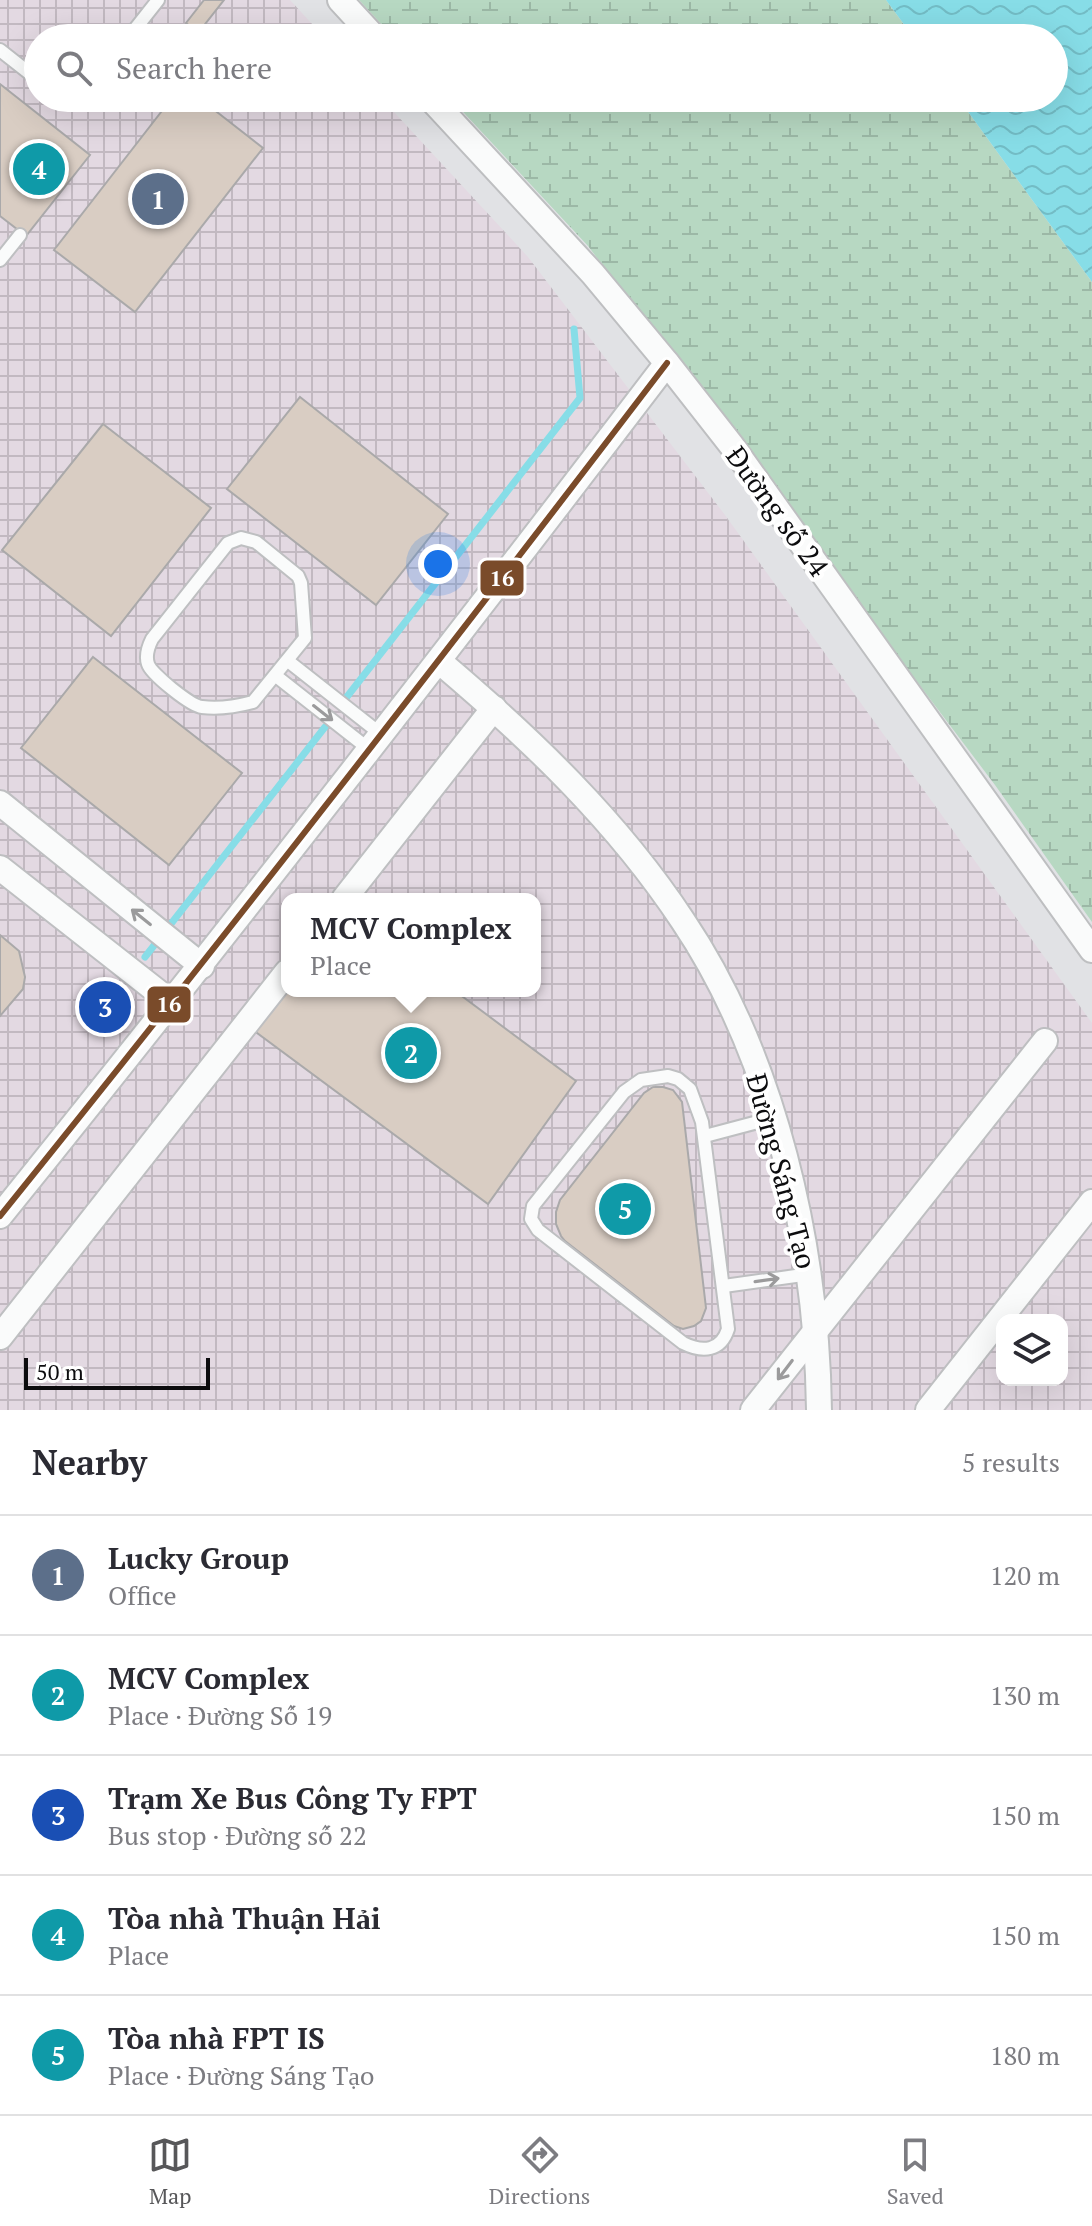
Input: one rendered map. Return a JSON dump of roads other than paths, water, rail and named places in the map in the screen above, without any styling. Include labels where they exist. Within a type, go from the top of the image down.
[{"type":"street","points":[[340,0],[362,24]]},
{"type":"street","name":"Đường số 24","points":[[443,112],[593,274],[732,446],[1092,950]]},
{"type":"street","points":[[0,1216],[202,966],[440,662],[667,363]]},
{"type":"street","name":"Đường Sáng Tạo","points":[[440,662],[552,763],[610,825],[684,922],[712,970],[737,1020],[773,1118],[787,1168],[810,1274],[819,1410]]},
{"type":"street","points":[[349,893],[494,708]]},
{"type":"street","points":[[0,803],[202,966]]},
{"type":"street","points":[[0,868],[172,1003]]},
{"type":"street","points":[[0,1337],[281,980]]},
{"type":"street","points":[[753,1410],[1045,1041]]},
{"type":"street","points":[[928,1410],[1092,1202]]},
{"type":"lane","points":[[139,24],[158,0]]},
{"type":"lane","points":[[0,50],[24,69]]},
{"type":"lane","points":[[0,260],[20,235]]},
{"type":"lane","points":[[245,538],[256,542],[294,572],[300,582],[305,638],[276,676],[253,702],[202,707],[193,704],[154,674],[147,662],[152,639],[228,543],[235,539],[245,538]]},
{"type":"lane","points":[[288,661],[376,742]]},
{"type":"lane","points":[[276,676],[376,742]]},
{"type":"lane","points":[[668,1076],[685,1083],[696,1102],[705,1136],[724,1286],[728,1318],[724,1340],[705,1349],[689,1346],[535,1227],[531,1219],[533,1206],[624,1092],[641,1080],[668,1076]]},
{"type":"lane","points":[[705,1136],[773,1118]]},
{"type":"lane","points":[[724,1286],[810,1274]]},
{"type":"water","points":[[886,0],[1092,0],[1092,282],[968,112],[1068,112],[1068,24],[904,24]]},
{"type":"waterway","points":[[346,698],[580,398],[574,329]]},
{"type":"waterway","points":[[145,957],[325,727]]},
{"type":"place","name":"Tòa nhà Thuận Hải","points":[[39,169]]},
{"type":"place","name":"Lucky Group","points":[[158,199]]},
{"type":"place","name":"Trạm Xe Bus Công Ty FPT","points":[[105,1007]]},
{"type":"place","name":"MCV Complex","points":[[411,1053]]},
{"type":"place","name":"Tòa nhà FPT IS","points":[[625,1209]]}]
